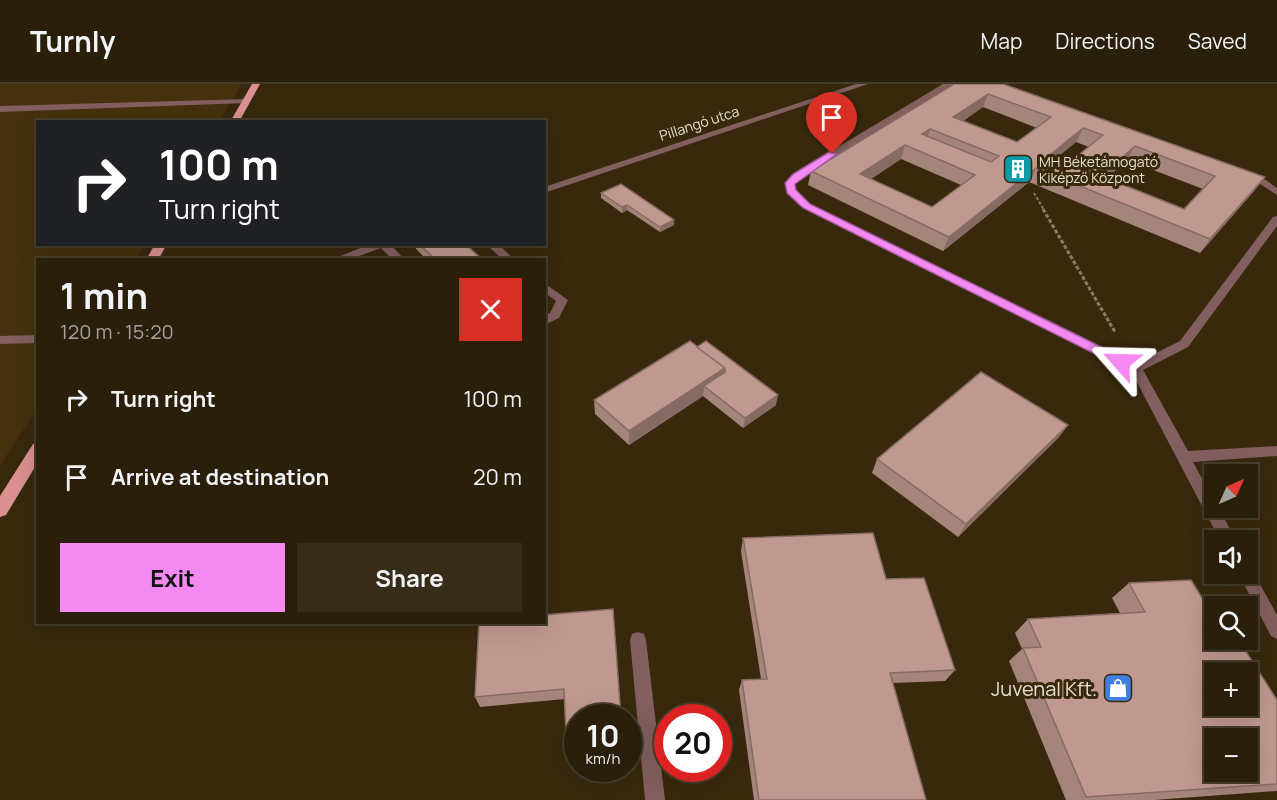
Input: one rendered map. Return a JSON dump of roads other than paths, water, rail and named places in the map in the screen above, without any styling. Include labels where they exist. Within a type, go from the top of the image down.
[{"type":"main road","points":[[235,120],[256,84]]},
{"type":"main road","points":[[0,510],[36,451]]},
{"type":"lane","name":"Pillangó utca","points":[[546,189],[864,84]]},
{"type":"lane","points":[[950,84],[796,176],[790,183],[791,191],[806,206],[1136,368],[1223,530]]},
{"type":"lane","points":[[0,109],[246,101]]},
{"type":"lane","points":[[1239,172],[1263,182],[1277,192]]},
{"type":"lane","points":[[1136,368],[1184,344],[1277,219]]},
{"type":"lane","points":[[342,258],[376,246]]},
{"type":"lane","points":[[384,246],[398,258]]},
{"type":"lane","points":[[493,246],[508,258]]},
{"type":"lane","points":[[546,288],[562,300],[555,315],[546,320]]},
{"type":"lane","points":[[0,340],[36,339]]},
{"type":"lane","points":[[1184,457],[1277,451]]},
{"type":"lane","points":[[1252,584],[1277,631]]},
{"type":"lane","points":[[638,640],[655,800]]},
{"type":"place","name":"MH Béketámogató Kiképző Központ","points":[[1018,169]]},
{"type":"place","name":"Juvenal Kft.","points":[[1118,688]]}]
